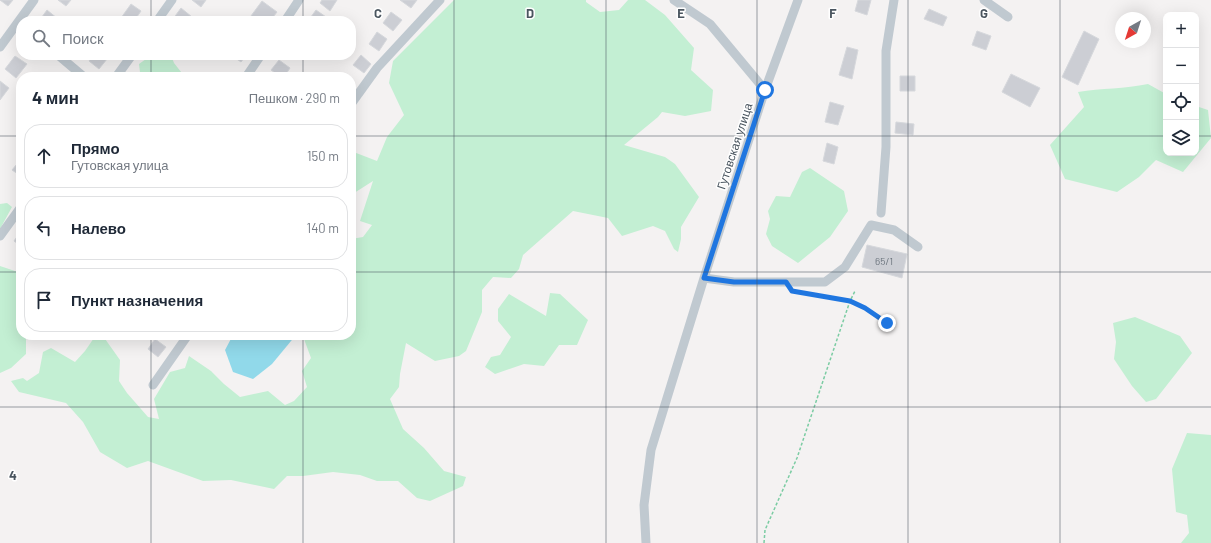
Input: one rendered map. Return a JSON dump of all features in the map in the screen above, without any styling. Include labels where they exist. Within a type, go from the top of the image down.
[{"type":"street","points":[[25,16],[34,0]]},
{"type":"street","points":[[161,16],[172,0]]},
{"type":"street","points":[[289,16],[300,0]]},
{"type":"street","points":[[356,97],[377,68],[440,0]]},
{"type":"street","points":[[674,0],[710,24],[765,90]]},
{"type":"street","name":"Гутовская улица","points":[[646,543],[644,505],[651,450],[704,278],[765,90],[798,0]]},
{"type":"street","points":[[881,212],[886,147],[886,52],[894,0]]},
{"type":"street","points":[[984,0],[1008,17]]},
{"type":"street","points":[[0,47],[16,29]]},
{"type":"street","points":[[64,60],[78,72]]},
{"type":"street","points":[[120,72],[128,60]]},
{"type":"street","points":[[249,72],[258,60]]},
{"type":"street","points":[[0,236],[16,214]]},
{"type":"street","points":[[704,278],[734,282],[825,282],[845,267],[871,225],[894,230],[918,247]]},
{"type":"street","points":[[153,384],[184,340]]},
{"type":"path","points":[[786,282],[792,291],[850,301],[865,308],[887,323]]},
{"type":"path","points":[[764,543],[765,530],[797,458],[850,301],[855,291]]},
{"type":"green space","points":[[454,0],[586,0],[586,2],[600,12],[619,10],[628,0],[645,0],[665,15],[694,48],[691,70],[713,90],[711,111],[685,116],[662,112],[624,145],[665,157],[675,164],[699,197],[681,227],[681,239],[678,252],[674,249],[665,231],[653,226],[622,236],[608,218],[573,211],[523,255],[519,269],[511,278],[493,277],[482,290],[482,312],[466,351],[459,356],[435,361],[406,343],[399,387],[390,399],[403,429],[424,448],[444,471],[466,477],[463,486],[430,501],[417,498],[398,481],[377,481],[360,475],[333,472],[303,476],[287,476],[274,489],[231,480],[203,481],[148,461],[127,468],[100,452],[83,422],[66,403],[19,392],[11,381],[23,378],[27,381],[39,373],[43,352],[51,348],[75,362],[93,340],[106,340],[120,360],[119,381],[127,393],[148,417],[159,419],[154,399],[170,372],[185,368],[189,356],[211,371],[240,397],[268,391],[285,405],[294,401],[307,387],[302,371],[311,358],[304,340],[356,340],[356,238],[363,237],[372,225],[360,221],[373,181],[356,192],[356,153],[377,161],[387,137],[404,115],[389,83],[393,61]]},
{"type":"green space","points":[[145,60],[173,60],[181,72],[140,72],[139,64]]},
{"type":"green space","points":[[1148,84],[1163,92],[1163,156],[1196,156],[1183,172],[1156,160],[1139,177],[1117,192],[1065,179],[1050,145],[1084,107],[1078,92]]},
{"type":"green space","points":[[1199,107],[1208,110],[1211,138],[1199,153]]},
{"type":"green space","points":[[810,168],[844,191],[848,211],[830,237],[798,263],[772,246],[766,234],[770,219],[768,211],[776,196],[790,197],[802,172]]},
{"type":"green space","points":[[7,203],[12,207],[0,229],[0,204]]},
{"type":"green space","points":[[0,266],[16,271],[16,340],[26,340],[26,354],[11,368],[0,373]]},
{"type":"green space","points":[[550,293],[560,294],[588,320],[577,345],[559,345],[544,366],[524,364],[495,374],[485,367],[491,357],[500,355],[511,337],[498,321],[498,309],[509,294],[546,316]]},
{"type":"green space","points":[[1135,317],[1180,336],[1192,353],[1156,399],[1146,402],[1132,386],[1114,359],[1116,342],[1113,323]]},
{"type":"green space","points":[[1187,433],[1211,435],[1211,543],[1181,543],[1189,533],[1187,515],[1176,512],[1172,469]]},
{"type":"water","points":[[230,340],[292,340],[272,364],[253,379],[233,372],[225,350]]},
{"type":"building","points":[[0,0],[13,0],[8,6]]},
{"type":"building","points":[[58,0],[71,0],[66,6]]},
{"type":"building","points":[[192,0],[206,0],[201,7]]},
{"type":"building","points":[[322,0],[337,0],[330,11],[320,3]]},
{"type":"building","points":[[400,0],[417,0],[411,8]]},
{"type":"building","points":[[858,0],[871,0],[867,15],[855,11]]},
{"type":"building","points":[[262,1],[277,12],[274,16],[251,16]]},
{"type":"building","points":[[131,4],[141,11],[138,16],[122,16]]},
{"type":"building","points":[[181,8],[191,16],[175,16]]},
{"type":"building","points":[[929,9],[947,17],[943,26],[924,19]]},
{"type":"building","points":[[47,10],[54,16],[43,16]]},
{"type":"building","points":[[316,10],[325,16],[312,16]]},
{"type":"building","points":[[391,12],[402,20],[393,31],[383,23]]},
{"type":"building","points":[[977,31],[991,36],[986,50],[972,45]]},
{"type":"building","points":[[1084,31],[1099,39],[1078,85],[1062,77]]},
{"type":"building","points":[[377,32],[387,39],[379,51],[369,44]]},
{"type":"building","points":[[847,47],[858,50],[852,79],[839,75]]},
{"type":"building","points":[[361,55],[371,64],[364,73],[353,65]]},
{"type":"building","points":[[15,56],[16,60],[21,60],[27,64],[21,72],[16,72],[16,78],[5,69]]},
{"type":"building","points":[[90,60],[106,60],[99,69],[89,61]]},
{"type":"building","points":[[279,60],[290,68],[287,72],[274,72],[271,70]]},
{"type":"building","points":[[1011,74],[1040,88],[1030,107],[1002,92]]},
{"type":"building","points":[[900,76],[915,76],[915,91],[900,91]]},
{"type":"building","points":[[0,81],[9,88],[0,100]]},
{"type":"building","points":[[830,102],[844,106],[838,125],[825,122]]},
{"type":"building","points":[[896,122],[914,124],[913,135],[895,133]]},
{"type":"building","points":[[827,143],[838,147],[834,164],[823,161]]},
{"type":"building","points":[[16,165],[16,173],[12,170]]},
{"type":"building","points":[[867,245],[907,254],[902,278],[862,267]]},
{"type":"building","points":[[154,340],[166,347],[158,357],[148,349]]},
{"type":"route","points":[[765,90],[704,278],[734,282],[786,282],[792,291],[850,301],[865,308],[887,323]]}]
